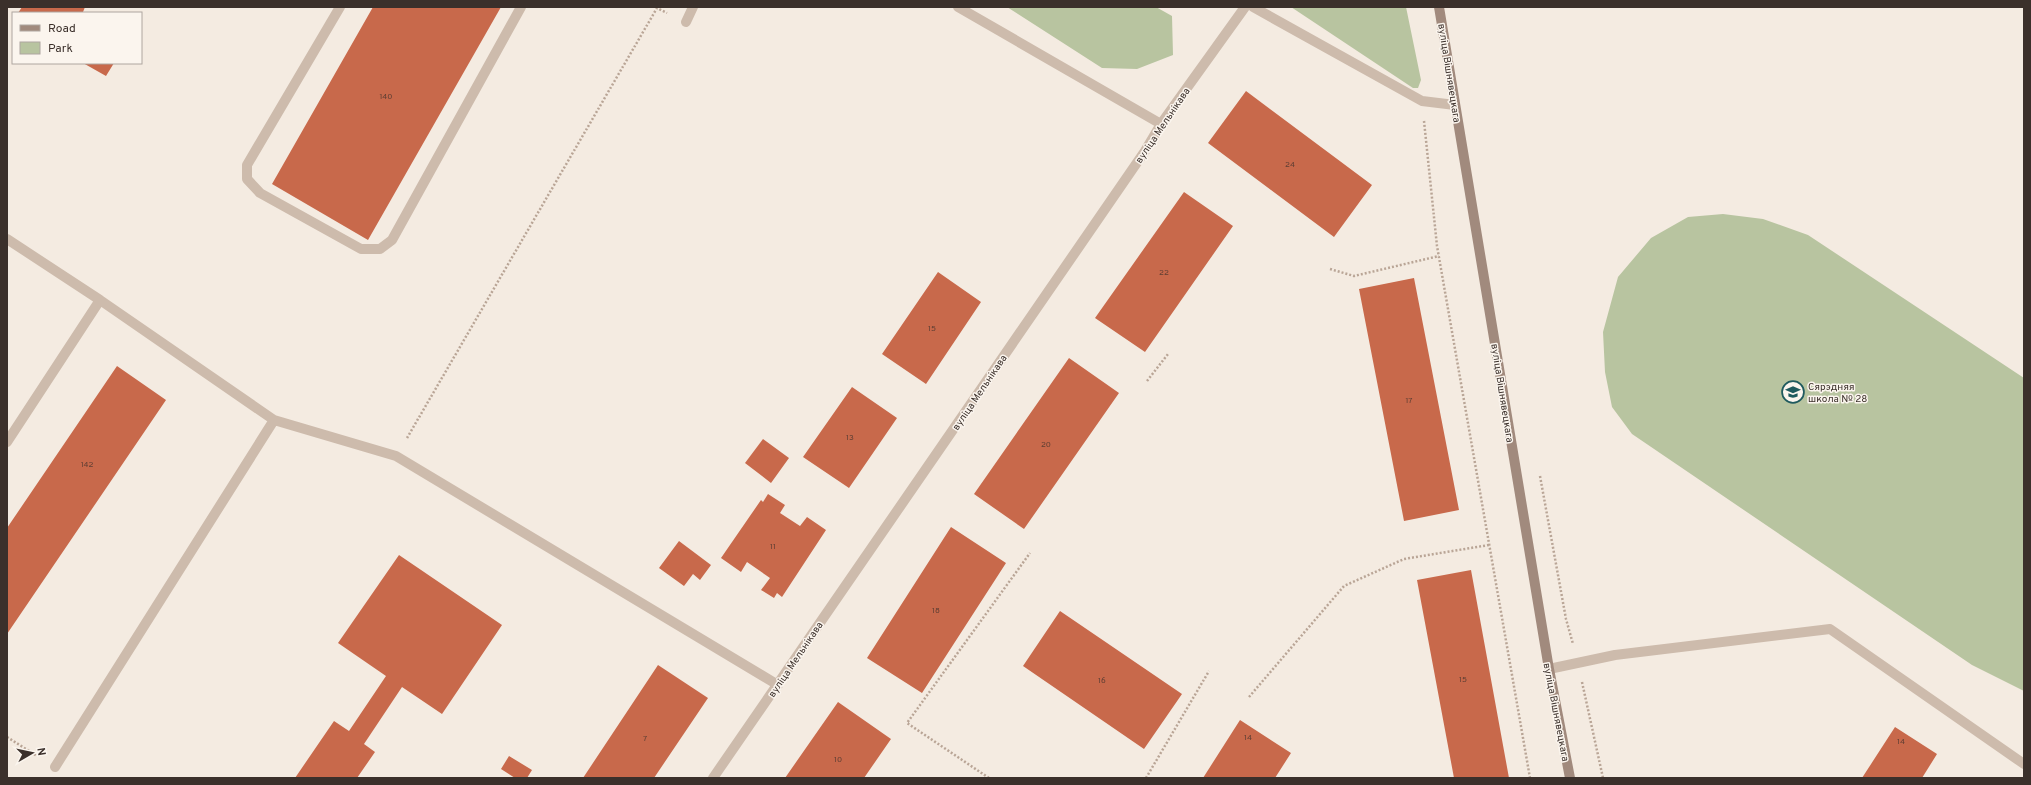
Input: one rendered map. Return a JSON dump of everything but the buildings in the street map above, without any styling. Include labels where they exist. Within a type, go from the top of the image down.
[{"type":"main road","name":"вуліца Вішнявецкага","points":[[1439,7],[1549,669],[1570,778]]},
{"type":"street","points":[[340,7],[246,165],[247,179],[260,193],[361,249],[380,249],[392,240],[521,7]]},
{"type":"street","points":[[686,22],[693,7]]},
{"type":"street","points":[[958,7],[1162,124]]},
{"type":"street","name":"вуліца Мельнікава","points":[[713,778],[1162,124],[1245,7]]},
{"type":"street","points":[[1252,7],[1422,101],[1455,105]]},
{"type":"street","points":[[7,239],[100,300],[274,420],[396,456],[778,685]]},
{"type":"street","points":[[7,442],[100,300]]},
{"type":"street","points":[[54,767],[274,420]]},
{"type":"street","points":[[1549,669],[1615,655],[1830,629],[2024,764]]},
{"type":"path","points":[[396,456],[657,8],[686,22]]},
{"type":"path","points":[[1422,101],[1439,256],[1530,778]]},
{"type":"path","points":[[1330,269],[1354,276],[1439,256]]},
{"type":"path","points":[[1147,381],[1168,354]]},
{"type":"path","points":[[1539,471],[1566,619],[1578,664],[1603,778]]},
{"type":"path","points":[[1249,697],[1344,586],[1404,559],[1489,545]]},
{"type":"path","points":[[989,778],[907,723],[1030,553]]},
{"type":"path","points":[[1146,778],[1209,671]]},
{"type":"path","points":[[7,738],[54,767]]},
{"type":"green space","points":[[1007,7],[1156,7],[1172,16],[1173,55],[1137,69],[1102,68]]},
{"type":"green space","points":[[1291,7],[1406,7],[1421,80],[1418,88],[1413,88]]},
{"type":"green space","points":[[1723,214],[1763,219],[1808,235],[2024,378],[2024,691],[1972,665],[1632,434],[1612,407],[1605,372],[1603,332],[1618,277],[1651,238],[1688,217]]},
{"type":"place","name":"Сярэдняя школа № 28","points":[[1793,392]]}]
